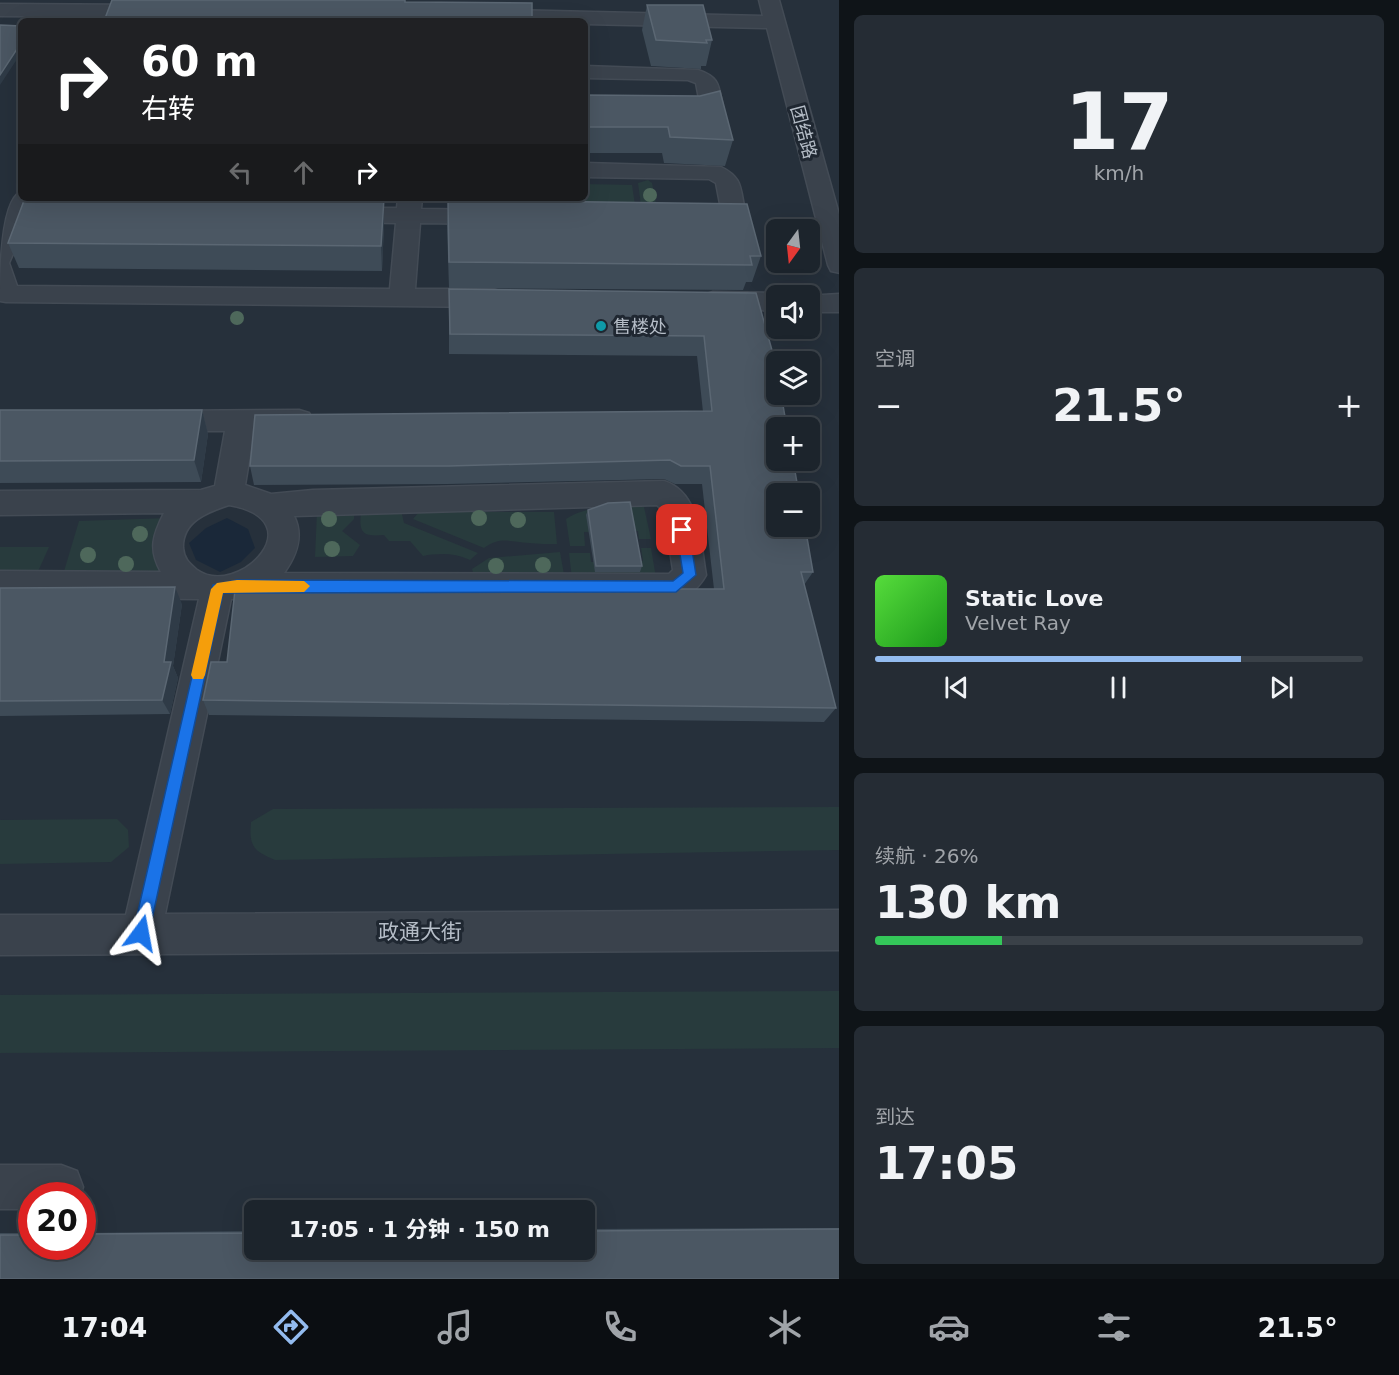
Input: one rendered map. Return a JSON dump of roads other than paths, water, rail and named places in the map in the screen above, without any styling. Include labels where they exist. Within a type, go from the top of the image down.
[{"type":"street","name":"团结路","points":[[769,0],[839,261]]},
{"type":"street","points":[[0,10],[111,16],[173,11]]},
{"type":"street","points":[[424,18],[425,14],[775,22]]},
{"type":"street","points":[[588,72],[691,74],[706,80],[712,108],[693,113],[661,112]]},
{"type":"street","points":[[588,170],[712,172],[727,180],[733,211],[722,220],[677,220]]},
{"type":"street","points":[[0,258],[3,245],[24,201]]},
{"type":"street","points":[[316,214],[410,207],[512,217]]},
{"type":"street","points":[[402,297],[410,207]]},
{"type":"street","points":[[0,268],[6,294],[519,298]]},
{"type":"street","points":[[683,301],[766,302]]},
{"type":"street","points":[[820,303],[839,303]]},
{"type":"street","points":[[138,421],[324,420]]},
{"type":"street","points":[[229,493],[241,421]]},
{"type":"street","points":[[0,504],[198,501],[229,493],[247,495],[269,506],[283,524],[284,539],[280,554],[263,573],[217,587],[181,576],[170,564],[165,548],[168,532],[177,517],[198,501]]},
{"type":"street","points":[[0,584],[217,587],[676,587],[690,575],[678,507],[663,493],[313,502],[269,506]]},
{"type":"street","points":[[141,933],[217,587]]},
{"type":"street","name":"政通大街","points":[[0,935],[839,930]]},
{"type":"street","points":[[0,1187],[18,1187]]},
{"type":"water","points":[[227,518],[248,529],[255,548],[241,562],[220,572],[196,560],[189,543],[206,528]]},
{"type":"place","name":"售楼处","points":[[601,326]]}]
